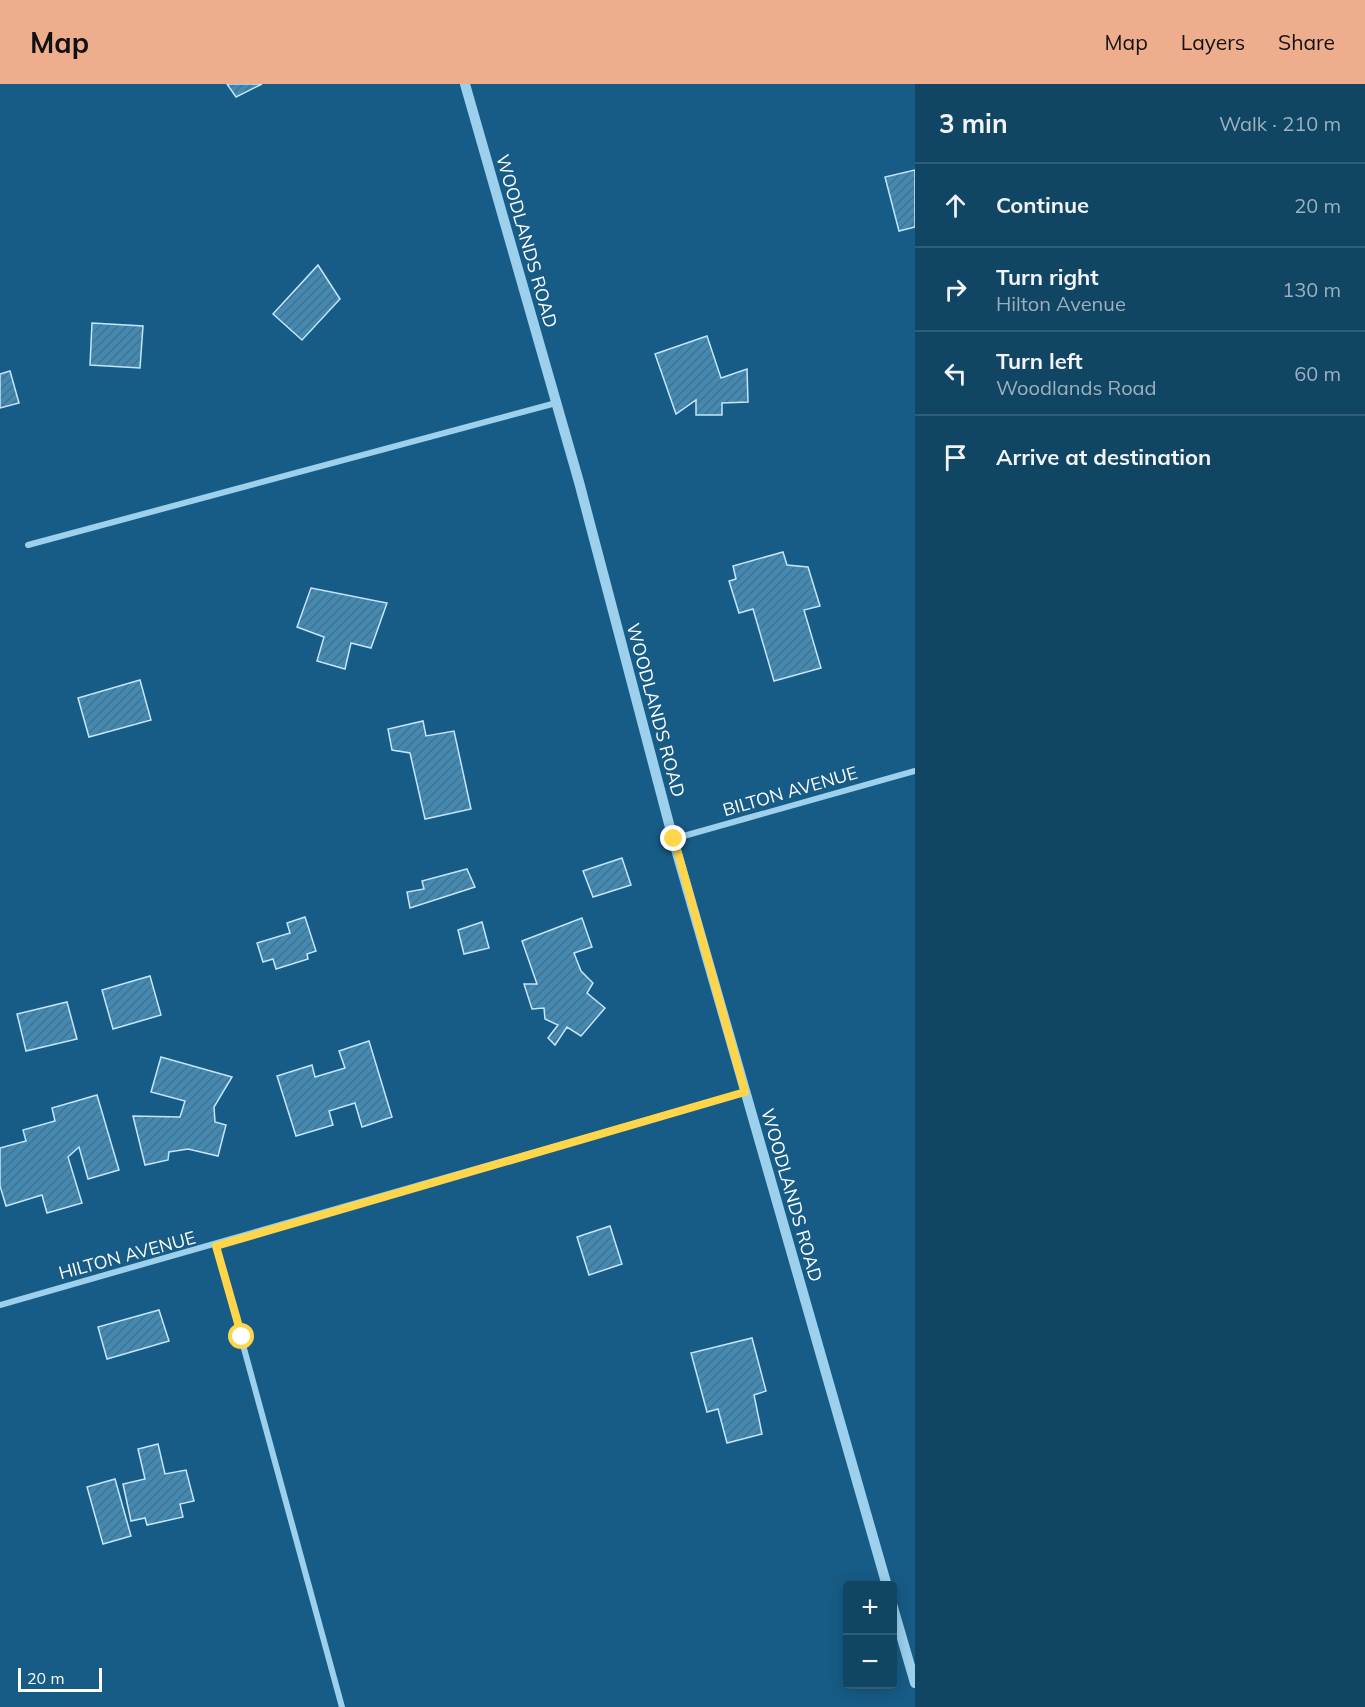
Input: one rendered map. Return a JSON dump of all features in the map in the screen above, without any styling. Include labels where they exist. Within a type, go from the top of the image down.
[{"type":"street","name":"WOODLANDS ROAD","points":[[465,84],[556,403],[745,1092],[886,1581]]},
{"type":"street","points":[[28,545],[556,403]]},
{"type":"street","name":"BILTON AVENUE","points":[[674,839],[915,771]]},
{"type":"street","name":"HILTON AVENUE","points":[[0,1305],[216,1246],[745,1092]]},
{"type":"street","points":[[216,1246],[342,1707]]},
{"type":"street","points":[[897,1620],[915,1683]]},
{"type":"building","points":[[227,84],[262,84],[236,97]]},
{"type":"building","points":[[915,170],[915,227],[899,231],[885,177]]},
{"type":"building","points":[[318,265],[340,299],[302,340],[273,314]]},
{"type":"building","points":[[92,323],[143,326],[140,368],[90,365]]},
{"type":"building","points":[[707,336],[721,378],[747,369],[748,402],[722,403],[722,415],[696,415],[696,400],[676,414],[655,354]]},
{"type":"building","points":[[10,371],[19,403],[0,408],[0,374]]},
{"type":"building","points":[[783,552],[787,565],[808,567],[820,606],[804,610],[821,668],[774,681],[753,609],[739,613],[729,581],[736,579],[733,566]]},
{"type":"building","points":[[311,588],[387,603],[371,648],[351,643],[345,669],[317,661],[324,637],[297,627]]},
{"type":"building","points":[[140,680],[151,720],[89,737],[78,698]]},
{"type":"building","points":[[423,721],[426,736],[454,731],[471,809],[425,819],[410,753],[392,750],[388,729]]},
{"type":"building","points":[[622,858],[631,885],[593,897],[583,871]]},
{"type":"building","points":[[467,869],[475,887],[410,908],[407,892],[424,889],[422,881]]},
{"type":"building","points":[[305,917],[316,951],[307,954],[308,959],[276,969],[273,959],[263,962],[257,943],[290,933],[287,923]]},
{"type":"building","points":[[582,918],[592,947],[574,953],[581,971],[593,983],[587,993],[605,1008],[581,1036],[567,1027],[555,1045],[548,1038],[558,1025],[545,1019],[544,1008],[532,1009],[524,984],[537,984],[522,941]]},
{"type":"building","points":[[482,922],[489,948],[464,954],[458,930]]},
{"type":"building","points":[[150,976],[161,1015],[113,1029],[102,990]]},
{"type":"building","points":[[67,1002],[77,1039],[26,1051],[17,1014]]},
{"type":"building","points":[[369,1041],[392,1117],[362,1127],[355,1103],[329,1111],[333,1125],[296,1136],[277,1076],[312,1065],[315,1077],[345,1068],[339,1051]]},
{"type":"building","points":[[161,1057],[232,1077],[214,1107],[215,1122],[226,1125],[218,1156],[188,1149],[169,1152],[168,1160],[145,1165],[133,1116],[180,1117],[185,1101],[151,1092]]},
{"type":"building","points":[[97,1095],[119,1170],[88,1179],[79,1147],[68,1157],[82,1203],[47,1213],[42,1195],[6,1206],[0,1186],[0,1148],[26,1141],[23,1130],[55,1121],[52,1108]]},
{"type":"building","points":[[610,1226],[622,1264],[589,1275],[577,1237]]},
{"type":"building","points":[[159,1310],[169,1341],[107,1359],[98,1327]]},
{"type":"building","points":[[752,1338],[766,1391],[754,1395],[762,1434],[727,1443],[718,1409],[707,1412],[691,1353]]},
{"type":"building","points":[[158,1444],[165,1474],[186,1470],[194,1501],[180,1504],[183,1517],[147,1525],[145,1518],[131,1521],[123,1484],[145,1479],[138,1449]]},
{"type":"building","points":[[115,1479],[131,1536],[103,1544],[87,1487]]},
{"type":"route","points":[[242,1337],[216,1246],[745,1092],[674,839]]}]
